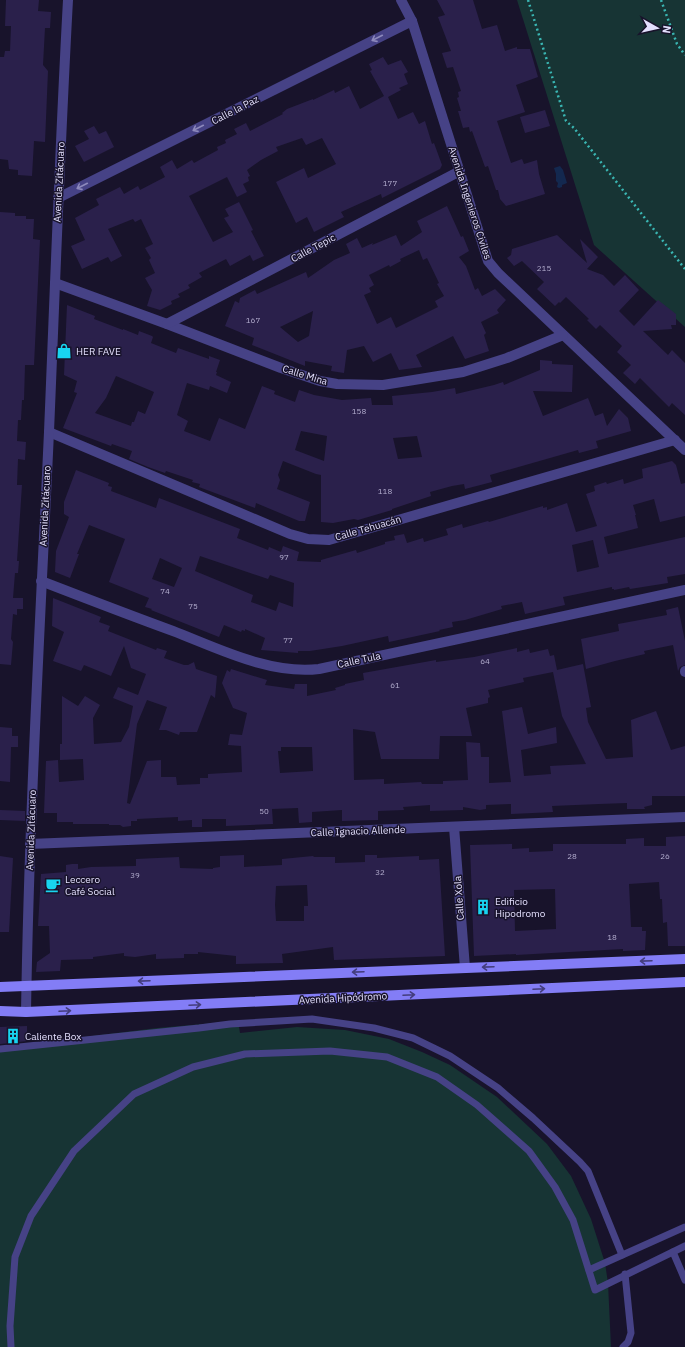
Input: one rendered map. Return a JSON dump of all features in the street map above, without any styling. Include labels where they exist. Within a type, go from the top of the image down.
[{"type":"main road","points":[[0,987],[685,959]]},
{"type":"main road","name":"Avenida Hipódromo","points":[[0,1012],[685,982]]},
{"type":"street","name":"Avenida Zitácuaro","points":[[26,1012],[30,844],[68,0]]},
{"type":"street","name":"Avenida Ingenieros Civiles","points":[[401,0],[412,21],[488,261],[498,273],[685,450]]},
{"type":"street","name":"Calle la Paz","points":[[58,198],[412,21]]},
{"type":"street","name":"Calle Tepic","points":[[167,324],[460,171]]},
{"type":"street","name":"Calle Mina","points":[[55,283],[281,368],[320,381],[337,384],[383,385],[463,372],[507,358],[563,335]]},
{"type":"street","name":"Calle Tehuacán","points":[[49,432],[290,534],[308,539],[329,540],[675,440]]},
{"type":"street","name":"Calle Tula","points":[[41,581],[242,658],[286,670],[304,671],[685,590]]},
{"type":"street","name":"Calle Ignacio Allende","points":[[30,844],[685,818]]},
{"type":"street","name":"Calle Xola","points":[[454,827],[465,968]]},
{"type":"lane","points":[[0,1049],[230,1024],[312,1019],[374,1028],[413,1038],[450,1056],[498,1088],[580,1162],[588,1171],[622,1255]]},
{"type":"lane","points":[[11,1347],[10,1326],[15,1257],[30,1216],[74,1151],[134,1094],[193,1067],[245,1054],[330,1051],[387,1057],[437,1077],[477,1105],[529,1151],[554,1187],[573,1220],[595,1290],[685,1246]]},
{"type":"lane","points":[[589,1270],[685,1227]]},
{"type":"lane","points":[[673,1252],[685,1280]]},
{"type":"lane","points":[[624,1347],[628,1342],[631,1333],[625,1274]]},
{"type":"path","points":[[528,0],[566,121],[574,128],[685,270]]},
{"type":"path","points":[[661,0],[677,44],[685,55]]},
{"type":"green space","points":[[517,0],[685,0],[685,327],[594,245]]},
{"type":"green space","points":[[238,1021],[240,1033],[297,1027],[345,1030],[389,1039],[450,1065],[497,1097],[547,1144],[571,1176],[591,1219],[605,1263],[608,1283],[611,1347],[0,1347],[0,1046],[157,1028]]},
{"type":"water","points":[[560,166],[563,170],[567,183],[559,188],[557,187],[558,183],[556,181],[554,168]]},
{"type":"building","points":[[6,0],[39,0],[38,11],[51,12],[50,28],[45,28],[43,65],[48,71],[45,142],[34,141],[32,176],[18,175],[18,170],[9,169],[8,160],[0,159],[0,57],[4,57],[5,51],[10,51],[11,26],[5,26]]},
{"type":"building","points":[[437,0],[473,0],[482,29],[497,25],[505,51],[517,47],[517,49],[530,49],[538,77],[516,85],[525,112],[497,121],[511,163],[522,159],[524,164],[537,160],[539,174],[545,194],[506,206],[500,199],[488,166],[485,167],[472,131],[470,132],[469,127],[463,128],[458,111],[461,111],[457,98],[459,97],[458,92],[461,91],[453,67],[447,68],[442,53],[451,51],[438,17],[445,15]]},
{"type":"building","points":[[383,57],[388,65],[401,60],[408,72],[404,74],[408,84],[399,88],[401,90],[388,97],[398,119],[413,112],[419,124],[425,121],[432,144],[434,143],[442,165],[440,169],[382,198],[381,194],[341,212],[344,217],[314,232],[307,217],[296,223],[276,182],[304,168],[308,178],[336,164],[322,138],[306,145],[302,138],[276,147],[278,151],[261,160],[247,170],[250,176],[248,177],[249,181],[243,184],[247,192],[237,197],[227,177],[189,196],[213,242],[233,232],[224,218],[229,216],[225,209],[239,202],[253,230],[251,231],[264,256],[253,261],[250,255],[230,266],[226,259],[199,273],[202,277],[188,285],[190,288],[178,294],[180,297],[171,301],[172,304],[160,310],[147,306],[152,290],[145,278],[155,273],[149,260],[151,258],[145,248],[153,244],[141,219],[135,222],[133,219],[108,229],[122,256],[111,262],[108,257],[82,269],[71,246],[85,240],[75,218],[99,205],[96,199],[120,187],[124,194],[138,186],[140,190],[165,177],[160,167],[172,160],[177,169],[192,160],[194,163],[218,150],[217,147],[226,143],[225,140],[237,134],[234,129],[246,123],[250,131],[283,114],[282,113],[287,109],[313,100],[334,90],[335,93],[349,86],[360,109],[384,96],[370,71],[372,70],[369,64]]},
{"type":"building","points":[[545,110],[550,126],[525,133],[520,117]]},
{"type":"building","points":[[94,126],[99,134],[106,131],[114,147],[84,162],[75,146],[89,139],[84,131]]},
{"type":"building","points":[[447,206],[469,251],[459,257],[466,266],[475,290],[478,288],[482,296],[495,289],[506,300],[497,310],[499,313],[481,322],[486,333],[484,335],[489,351],[465,359],[453,336],[416,355],[422,367],[399,370],[391,353],[373,362],[364,346],[347,350],[344,373],[331,371],[332,366],[305,361],[305,366],[252,345],[254,338],[225,326],[235,301],[239,303],[240,298],[255,290],[257,294],[306,272],[308,278],[334,260],[350,253],[346,244],[357,238],[362,248],[396,235],[401,246],[422,232],[417,221]],"holes":[[[419,250],[423,260],[427,258],[439,283],[437,284],[444,296],[435,301],[438,307],[396,328],[391,317],[377,324],[364,295],[371,292],[369,288],[374,285],[369,275],[389,265],[390,267],[401,261],[400,259]],[[313,311],[309,336],[298,342],[280,327]]]},
{"type":"building","points":[[0,212],[15,213],[15,216],[26,216],[26,219],[34,219],[33,239],[40,240],[34,365],[25,365],[24,400],[22,400],[21,420],[18,420],[17,441],[26,442],[25,460],[18,459],[17,485],[22,485],[17,561],[19,561],[18,573],[15,573],[13,598],[23,598],[23,609],[17,609],[17,615],[13,614],[11,665],[0,664]]},
{"type":"building","points":[[557,235],[587,263],[580,239],[598,257],[587,269],[603,275],[614,286],[625,275],[639,290],[619,311],[634,326],[658,300],[676,314],[676,325],[671,325],[672,329],[643,331],[668,355],[672,350],[685,363],[685,415],[672,403],[669,407],[640,378],[635,384],[623,373],[631,365],[617,352],[622,346],[600,325],[596,329],[587,320],[589,319],[566,297],[555,306],[537,289],[544,282],[522,261],[514,266],[507,258],[511,255],[512,249]]},
{"type":"building","points":[[67,305],[95,316],[94,319],[123,330],[138,335],[139,331],[152,336],[151,343],[176,353],[178,348],[209,359],[209,356],[220,360],[216,375],[231,382],[227,393],[210,386],[209,390],[187,383],[177,415],[188,421],[184,431],[210,441],[219,418],[245,429],[262,386],[275,391],[274,394],[295,402],[299,390],[314,395],[342,400],[371,398],[372,405],[393,405],[392,396],[455,388],[456,394],[503,382],[504,385],[540,370],[540,360],[552,361],[552,364],[573,365],[572,392],[533,391],[543,416],[588,398],[595,416],[603,413],[607,426],[619,409],[628,418],[631,431],[596,441],[598,448],[579,453],[578,450],[490,475],[492,482],[465,489],[464,484],[452,486],[430,492],[431,496],[392,510],[358,520],[354,519],[333,523],[321,522],[321,475],[283,461],[278,475],[280,480],[277,489],[310,502],[305,521],[299,521],[256,503],[255,508],[199,487],[200,484],[192,482],[193,480],[148,467],[129,459],[132,451],[112,444],[111,446],[63,428],[77,393],[74,392],[77,381],[64,375]],"holes":[[[116,376],[154,392],[145,414],[138,411],[131,426],[95,413],[106,398]],[[301,431],[327,436],[324,461],[295,450]],[[417,436],[422,457],[398,459],[393,438]]]},
{"type":"building","points":[[672,461],[676,465],[681,484],[685,483],[685,516],[660,522],[654,499],[633,505],[638,528],[604,537],[608,554],[685,537],[685,574],[667,577],[668,583],[630,589],[629,587],[614,590],[612,587],[563,597],[565,605],[525,614],[522,602],[501,606],[502,609],[465,620],[452,622],[453,627],[389,642],[388,636],[342,646],[310,651],[298,651],[298,653],[261,650],[265,638],[245,629],[245,631],[242,630],[241,632],[224,625],[219,637],[145,607],[149,598],[109,582],[125,539],[89,525],[77,554],[79,554],[70,578],[55,572],[56,551],[69,517],[64,514],[64,502],[76,470],[109,483],[108,486],[112,487],[111,491],[156,508],[159,498],[240,529],[237,538],[268,550],[269,547],[281,552],[283,546],[299,552],[297,561],[321,562],[321,560],[356,550],[357,553],[385,544],[385,542],[395,540],[394,536],[404,534],[407,543],[423,538],[424,542],[448,535],[446,529],[462,524],[463,528],[543,506],[543,508],[547,507],[547,510],[567,503],[576,532],[597,526],[586,494],[595,491],[594,486],[606,482],[607,484],[623,479],[624,484],[643,478],[642,469]],"holes":[[[593,540],[599,567],[577,572],[572,545]],[[200,556],[268,579],[270,575],[294,583],[293,607],[279,602],[276,611],[251,602],[253,595],[195,571]],[[160,558],[182,568],[174,587],[152,579]]]},
{"type":"building","points":[[53,598],[101,617],[99,622],[110,626],[108,631],[156,650],[157,648],[167,651],[164,658],[184,665],[194,662],[196,669],[217,676],[215,698],[211,695],[197,732],[180,732],[179,735],[166,730],[159,730],[167,707],[147,700],[137,724],[127,803],[130,804],[147,761],[161,760],[161,777],[176,777],[177,785],[200,784],[200,778],[208,778],[208,774],[242,772],[241,746],[228,745],[230,734],[242,735],[247,713],[233,708],[222,683],[227,670],[230,672],[231,669],[267,680],[265,685],[294,689],[295,684],[307,684],[307,696],[336,690],[335,688],[345,684],[364,680],[363,673],[436,660],[436,662],[474,657],[517,648],[517,652],[529,649],[530,653],[548,649],[550,656],[554,655],[557,670],[583,664],[591,707],[586,708],[588,722],[606,759],[633,757],[631,720],[656,711],[671,750],[685,746],[685,796],[652,796],[652,805],[644,807],[645,809],[627,809],[627,803],[599,804],[552,806],[553,812],[511,814],[511,804],[486,805],[486,809],[480,810],[463,807],[463,810],[430,811],[430,805],[403,807],[404,810],[378,811],[378,820],[342,821],[342,810],[312,812],[312,822],[299,823],[298,808],[272,809],[273,824],[226,826],[226,819],[202,819],[202,827],[192,827],[192,820],[178,821],[178,817],[137,819],[137,821],[131,821],[131,826],[123,827],[120,825],[109,824],[73,824],[73,822],[57,822],[57,813],[44,813],[46,761],[58,760],[59,782],[84,780],[83,759],[60,760],[60,744],[62,744],[62,696],[78,706],[85,696],[100,705],[93,718],[94,744],[121,742],[129,727],[133,706],[113,698],[118,687],[138,695],[146,674],[131,668],[124,646],[111,676],[84,665],[81,671],[53,661],[64,632],[52,626]],"holes":[[[553,672],[562,716],[586,764],[550,766],[551,774],[524,776],[521,750],[557,743],[556,727],[528,734],[522,707],[502,711],[511,782],[489,783],[489,757],[481,757],[480,743],[466,742],[468,780],[443,781],[443,784],[422,784],[421,782],[384,784],[384,779],[354,780],[353,729],[375,732],[381,759],[439,759],[440,736],[472,736],[466,708],[488,703],[488,698],[490,697],[488,690],[524,682],[523,678]],[[281,747],[312,747],[313,771],[280,773],[278,751],[281,751]]]},
{"type":"building","points":[[678,607],[685,641],[685,665],[680,667],[678,671],[673,645],[644,651],[645,654],[586,669],[581,639],[619,631],[618,624],[667,615],[666,610]]},
{"type":"building","points":[[0,727],[12,728],[12,736],[18,736],[18,747],[11,747],[10,782],[0,781]]},
{"type":"building","points":[[0,810],[25,811],[25,821],[0,820]]},
{"type":"building","points":[[685,836],[685,946],[668,946],[667,922],[663,923],[662,899],[660,899],[659,882],[629,884],[631,927],[642,927],[642,931],[646,931],[645,950],[623,951],[623,949],[474,956],[470,845],[512,844],[512,849],[529,848],[529,852],[553,851],[553,844],[626,844],[626,839],[644,838],[644,846],[666,846],[666,837]],"holes":[[[555,889],[556,929],[515,931],[514,890]]]},
{"type":"building","points":[[244,855],[244,867],[282,865],[282,859],[313,856],[335,857],[335,863],[365,862],[365,855],[377,855],[377,858],[419,856],[419,860],[439,859],[445,956],[334,960],[333,947],[282,954],[283,963],[236,964],[236,956],[198,952],[198,954],[184,954],[184,958],[156,959],[156,954],[135,957],[124,956],[124,953],[93,957],[93,959],[61,960],[60,971],[36,972],[37,962],[50,953],[49,926],[38,926],[41,874],[66,872],[66,865],[72,864],[78,864],[78,869],[91,867],[136,866],[136,859],[179,857],[180,868],[213,869],[220,867],[220,856]],"holes":[[[307,885],[308,906],[304,906],[304,921],[276,921],[276,886]]]},
{"type":"building","points":[[0,856],[13,858],[9,932],[0,932]]},
{"type":"building","name":"Caliente Box","points":[[27,1026],[27,1041],[0,1044],[0,1027]]},
{"type":"place","name":"HER FAVE","points":[[64,351]]},
{"type":"place","name":"Leccero Café Social","points":[[53,885]]},
{"type":"place","name":"Edificio Hipodromo","points":[[483,907]]},
{"type":"place","name":"Caliente Box","points":[[13,1036]]}]
